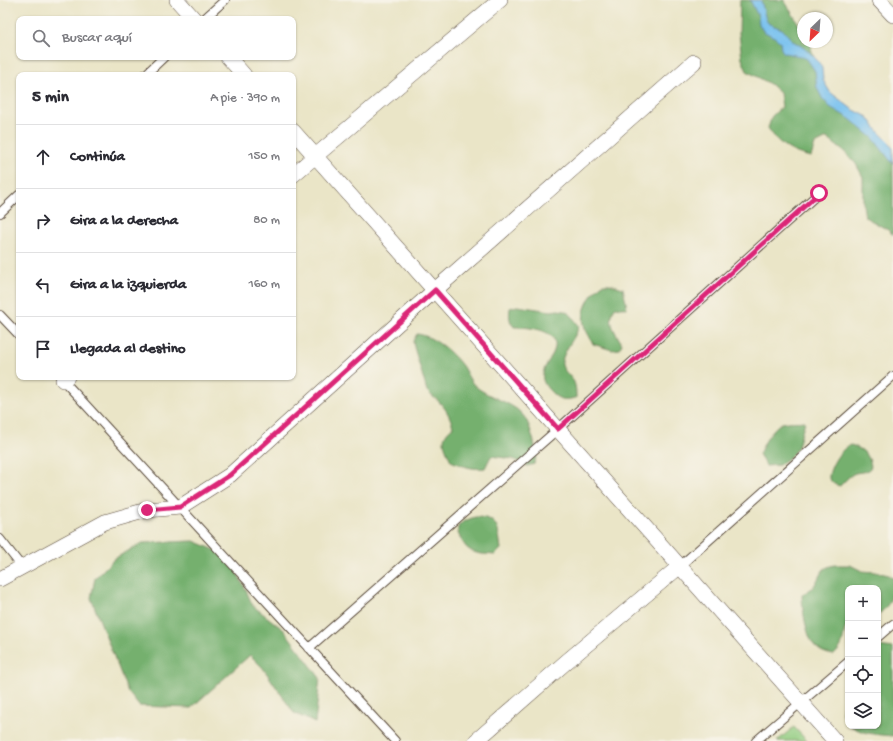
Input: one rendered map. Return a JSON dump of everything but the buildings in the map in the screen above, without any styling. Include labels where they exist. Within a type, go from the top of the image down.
[{"type":"street","points":[[177,0],[191,16]]},
{"type":"street","points":[[296,172],[500,0]]},
{"type":"street","points":[[880,0],[893,15]]},
{"type":"street","points":[[231,60],[241,72]]},
{"type":"street","points":[[0,579],[106,522],[147,510],[180,507],[230,475],[435,290],[694,62]]},
{"type":"street","points":[[296,133],[835,741]]},
{"type":"street","points":[[476,741],[566,662],[680,566]]},
{"type":"lane","points":[[207,16],[225,0]]},
{"type":"lane","points":[[148,72],[161,60]]},
{"type":"lane","points":[[309,648],[558,429],[819,193]]},
{"type":"lane","points":[[0,213],[16,198]]},
{"type":"lane","points":[[0,315],[16,332]]},
{"type":"lane","points":[[680,566],[893,376]]},
{"type":"lane","points":[[66,380],[395,741]]},
{"type":"lane","points":[[0,539],[22,567]]},
{"type":"lane","points":[[881,634],[893,624]]},
{"type":"lane","points":[[756,741],[845,665]]},
{"type":"green space","points":[[740,0],[784,0],[797,21],[797,48],[811,48],[822,82],[829,94],[871,131],[893,158],[893,235],[888,230],[865,217],[863,205],[863,177],[856,164],[847,154],[827,138],[815,144],[811,157],[792,151],[781,144],[772,134],[768,128],[772,116],[782,107],[780,93],[770,84],[747,71],[742,59],[739,33]]},
{"type":"green space","points":[[603,284],[610,284],[623,288],[627,308],[615,307],[612,317],[612,326],[622,344],[619,349],[612,350],[593,344],[585,328],[584,316],[587,303],[594,292]]},
{"type":"green space","points":[[517,306],[551,311],[565,311],[571,315],[579,326],[565,352],[562,361],[562,367],[574,382],[576,388],[576,398],[566,399],[557,397],[546,386],[543,377],[545,368],[554,351],[555,344],[553,338],[549,334],[535,329],[514,327],[511,323],[510,308]]},
{"type":"green space","points":[[417,334],[430,338],[449,351],[463,367],[472,383],[479,389],[517,409],[521,413],[530,428],[533,438],[536,454],[534,464],[527,466],[513,459],[491,456],[485,468],[472,468],[451,461],[445,447],[444,439],[448,431],[453,427],[445,409],[427,391],[414,347],[413,341]]},
{"type":"green space","points":[[805,421],[798,447],[790,457],[779,465],[766,466],[759,454],[774,429],[782,423]]},
{"type":"green space","points":[[851,445],[859,448],[865,453],[869,459],[871,467],[865,472],[853,474],[840,486],[834,484],[829,479],[833,464],[839,454]]},
{"type":"green space","points":[[475,517],[489,519],[496,526],[501,549],[495,555],[473,552],[466,547],[459,536],[458,528],[460,525]]},
{"type":"green space","points":[[194,541],[227,555],[253,606],[284,630],[320,678],[315,723],[294,713],[263,668],[250,655],[191,708],[139,706],[128,692],[91,598],[95,578],[114,559],[142,543]]},
{"type":"green space","points":[[850,565],[862,571],[889,575],[893,578],[891,599],[881,612],[881,585],[845,585],[845,631],[842,644],[834,655],[820,651],[811,641],[805,621],[802,595],[813,587],[823,570],[830,566]]},
{"type":"green space","points":[[881,646],[893,648],[893,736],[877,735],[855,729],[881,729]]},
{"type":"green space","points":[[845,705],[845,718],[842,713],[843,706]]},
{"type":"green space","points":[[794,727],[807,741],[777,741]]},
{"type":"water","points":[[750,0],[761,0],[766,20],[769,24],[782,29],[797,44],[797,48],[804,48],[818,61],[822,68],[823,80],[830,92],[852,109],[868,117],[878,131],[890,143],[893,149],[893,164],[873,138],[850,119],[830,107],[822,98],[817,88],[815,71],[807,59],[784,53],[781,49],[780,42],[763,31],[759,24],[758,16]]},
{"type":"route","points":[[147,510],[180,507],[230,475],[435,290],[558,429],[819,193]]}]
